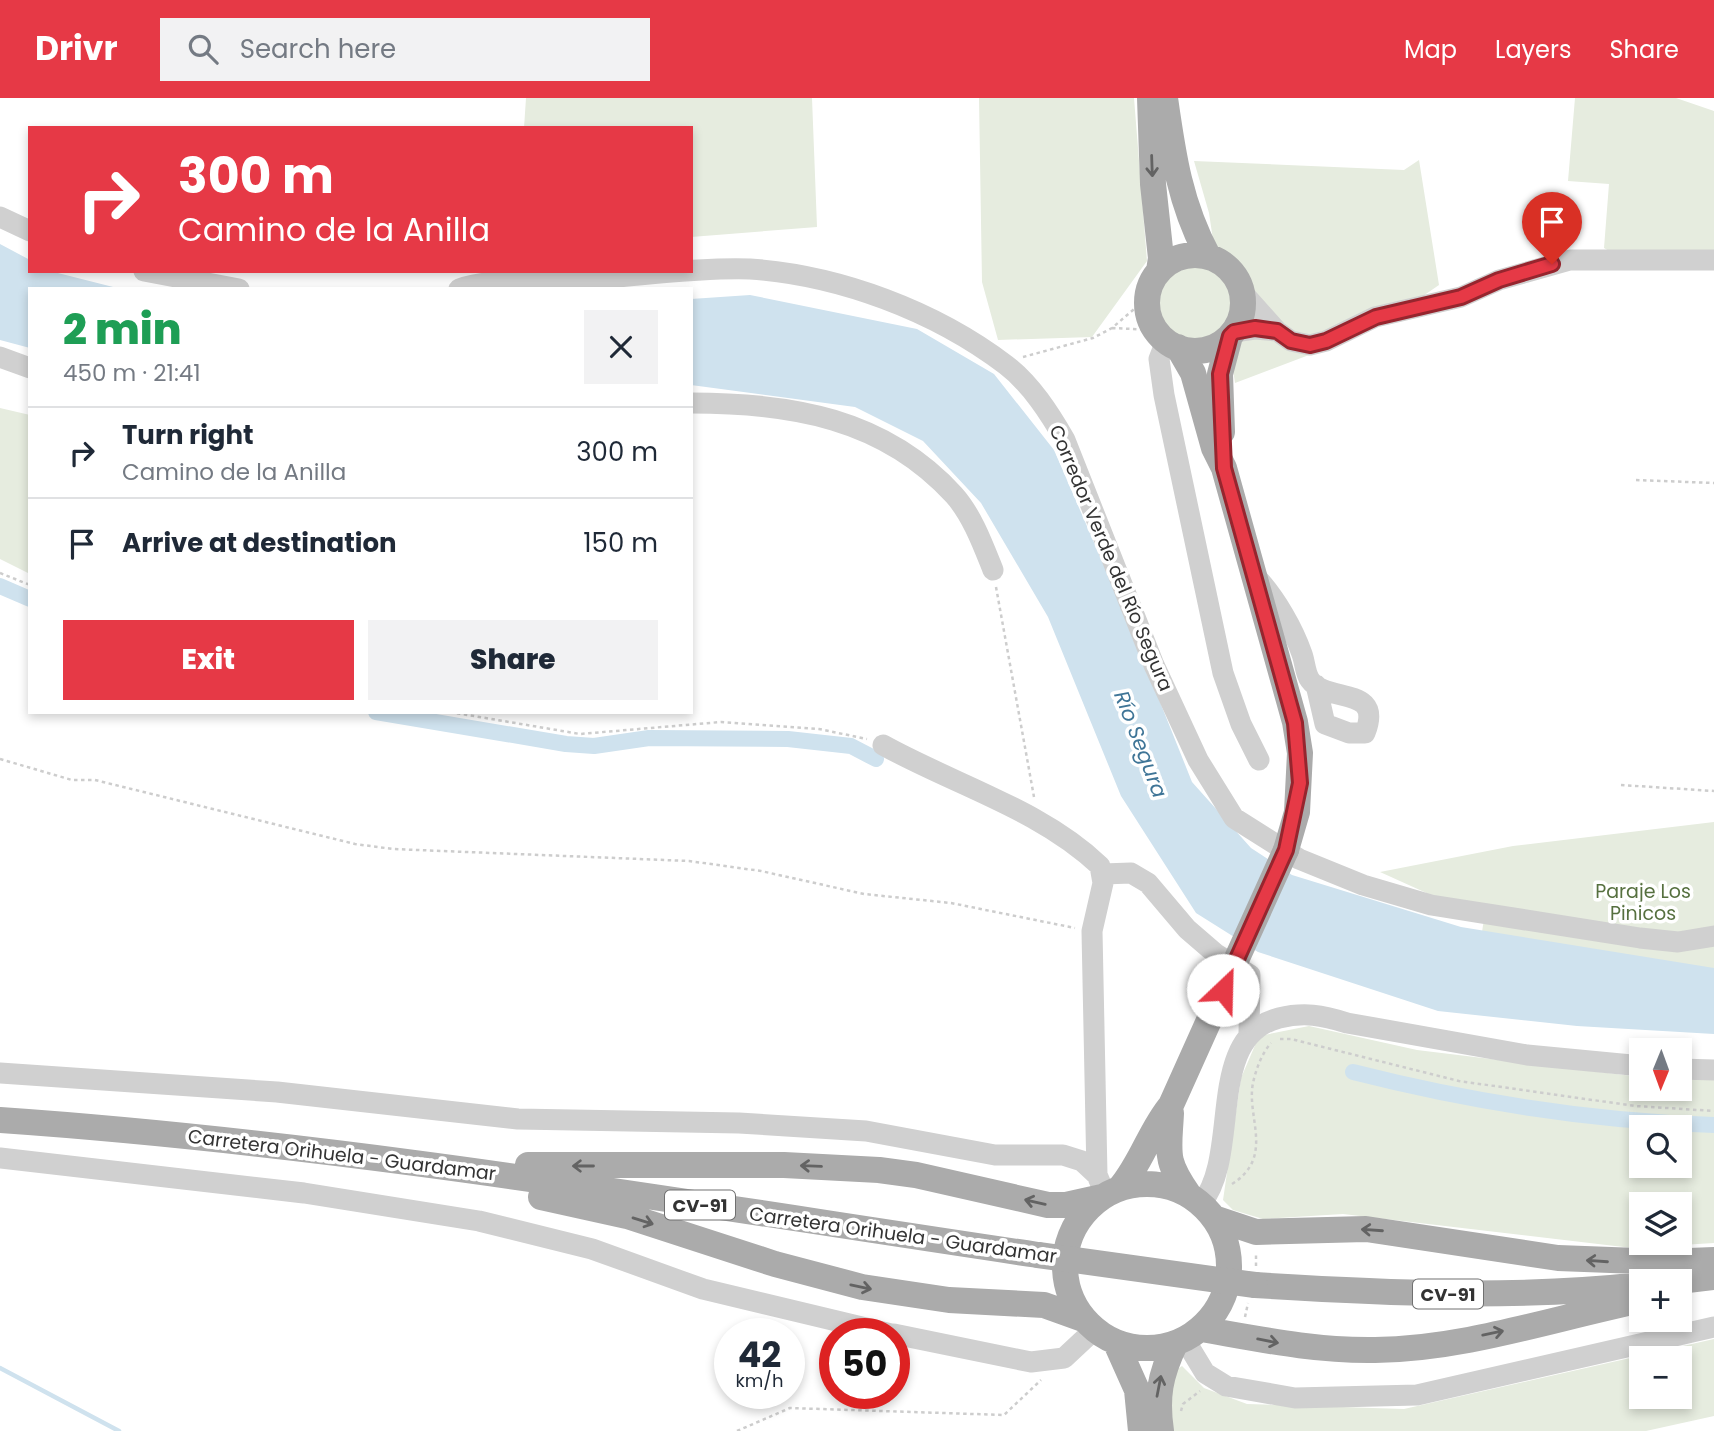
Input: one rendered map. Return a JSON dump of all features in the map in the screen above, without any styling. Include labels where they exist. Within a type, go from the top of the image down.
[{"type":"main road","points":[[362,1156],[552,1166],[832,1167],[916,1175],[1048,1205],[1066,1205],[1106,1188],[1138,1165],[1160,1118],[1171,1105],[1286,850],[1297,812],[1300,753],[1295,723],[1224,468],[1214,448],[1194,373],[1151,321],[1147,298],[1159,271],[1161,258],[1153,184],[1150,98]]},
{"type":"main road","points":[[1165,98],[1177,179],[1195,232],[1208,256],[1230,270],[1242,293],[1243,306],[1220,374],[1224,468]]},
{"type":"main road","points":[[1159,271],[1181,257],[1208,256]]},
{"type":"main road","points":[[1167,339],[1188,350],[1211,348],[1232,334]]},
{"type":"main road","points":[[1161,1431],[1157,1399],[1161,1375],[1187,1338],[1214,1314],[1224,1296],[1229,1276],[1229,1255],[1224,1236],[1204,1202],[1178,1179],[1167,1152],[1171,1105]]},
{"type":"main road","name":"Carretera Orihuela - Guardamar","points":[[0,1120],[125,1128],[362,1156],[1255,1285],[1445,1294],[1579,1291],[1629,1286]]},
{"type":"main road","points":[[362,1156],[627,1216],[775,1264],[862,1287],[949,1300],[1044,1305],[1088,1325]]},
{"type":"main road","points":[[1141,1431],[1137,1390],[1122,1355],[1088,1325],[1072,1303],[1063,1264],[1074,1226],[1106,1188],[1143,1184],[1167,1186],[1204,1202],[1256,1232],[1366,1229],[1558,1258],[1664,1262],[1714,1260]]},
{"type":"main road","points":[[1692,1280],[1714,1277]]},
{"type":"main road","points":[[1692,1291],[1714,1287]]},
{"type":"main road","points":[[1122,1355],[1156,1349],[1187,1338],[1378,1350],[1467,1339],[1629,1303]]},
{"type":"street","points":[[0,217],[28,230]]},
{"type":"street","points":[[1242,293],[1277,331],[1301,344],[1326,341],[1376,317],[1461,297],[1499,280],[1570,260],[1714,260]]},
{"type":"street","name":"Corredor Verde del Río Segura","points":[[693,273],[748,269],[790,274],[849,288],[901,306],[957,332],[1008,366],[1052,416],[1065,440],[1153,665],[1198,760],[1234,818],[1299,859],[1363,885],[1431,905],[1640,938],[1678,942],[1714,936]]},
{"type":"street","points":[[155,273],[228,287]]},
{"type":"street","name":"Corredor Verde del Río Segura","points":[[468,287],[496,281],[537,283],[688,273]]},
{"type":"street","points":[[1232,334],[1255,328],[1277,331]]},
{"type":"street","points":[[1167,339],[1159,359],[1164,395],[1223,673],[1241,724],[1259,760]]},
{"type":"street","points":[[0,357],[28,367]]},
{"type":"street","points":[[693,403],[754,403],[817,413],[876,435],[919,464],[955,496],[978,534],[993,570]]},
{"type":"street","points":[[1253,573],[1271,594],[1302,654],[1309,679],[1316,685]]},
{"type":"street","points":[[883,745],[929,771],[1038,819],[1093,859],[1103,874],[1092,931],[1106,1188]]},
{"type":"street","points":[[1103,874],[1131,873],[1148,883],[1187,929],[1216,954],[1250,975],[1249,1033],[1230,1081],[1225,1128],[1204,1202]]},
{"type":"street","points":[[1249,1033],[1269,1021],[1297,1014],[1320,1014],[1347,1023],[1527,1055],[1629,1065]]},
{"type":"street","points":[[1692,1069],[1714,1070]]},
{"type":"street","points":[[0,1073],[276,1092],[518,1119],[739,1123],[866,1131],[995,1155],[1063,1155],[1082,1161],[1106,1188]]},
{"type":"street","points":[[0,1158],[278,1190],[479,1221],[592,1249],[703,1289],[825,1318]]},
{"type":"street","points":[[910,1337],[1031,1362],[1064,1358],[1088,1325]]},
{"type":"street","points":[[1187,1338],[1205,1373],[1226,1386],[1295,1398],[1417,1395],[1714,1327]]},
{"type":"street","points":[[1122,1355],[1130,1431]]},
{"type":"path","points":[[1008,366],[1018,358],[1065,348],[1112,328],[1147,298]]},
{"type":"path","points":[[1112,328],[1167,339]]},
{"type":"path","points":[[1636,480],[1714,483]]},
{"type":"path","points":[[993,570],[1038,819]]},
{"type":"path","points":[[0,573],[28,584]]},
{"type":"path","points":[[462,714],[579,734],[721,722],[819,729],[853,734],[883,745]]},
{"type":"path","points":[[0,759],[72,780],[94,780],[355,844],[405,849],[690,861],[761,871],[864,894],[951,903],[1092,931]]},
{"type":"path","points":[[1621,785],[1714,791]]},
{"type":"path","points":[[1204,1202],[1236,1183],[1256,1152],[1258,1133],[1253,1083],[1264,1051],[1279,1039],[1291,1039],[1459,1081],[1635,1106],[1714,1111]]},
{"type":"path","points":[[737,1431],[790,1408],[1004,1415],[1064,1358]]},
{"type":"green space","points":[[526,98],[812,98],[817,227],[693,237],[693,126],[524,126]]},
{"type":"green space","points":[[979,98],[1134,98],[1147,261],[1092,337],[998,340],[982,282]]},
{"type":"green space","points":[[1575,98],[1676,98],[1714,111],[1714,268],[1635,266],[1604,248],[1609,184],[1568,181]]},
{"type":"green space","points":[[1419,160],[1439,285],[1391,318],[1309,355],[1235,383],[1226,324],[1211,336],[1193,340],[1174,335],[1162,323],[1158,308],[1161,291],[1169,277],[1182,267],[1198,265],[1218,273],[1209,213],[1194,161],[1404,170]]},
{"type":"green space","points":[[0,408],[28,415],[28,573],[0,559]]},
{"type":"green space","name":"Paraje Los Pinicos","points":[[1714,822],[1714,981],[1480,945],[1484,919],[1380,872],[1513,846]]},
{"type":"green space","points":[[1309,1026],[1417,1050],[1629,1076],[1629,1101],[1692,1101],[1692,1078],[1714,1078],[1714,1243],[1692,1244],[1692,1192],[1629,1192],[1629,1248],[1343,1214],[1263,1219],[1233,1210],[1223,1200],[1241,1078],[1259,1036]]},
{"type":"green space","points":[[1714,1339],[1714,1416],[1646,1431],[1171,1431],[1172,1373],[1182,1366],[1204,1388],[1247,1404],[1404,1409],[1629,1358],[1629,1409],[1692,1409],[1692,1346],[1683,1346]]},
{"type":"water","points":[[0,244],[28,259],[28,273],[58,273],[113,287],[28,287],[28,347],[0,340]]},
{"type":"water","name":"Río Segura","points":[[750,295],[917,329],[994,374],[1054,450],[1122,607],[1192,782],[1251,848],[1292,875],[1461,927],[1714,968],[1714,1034],[1577,1026],[1438,1011],[1258,952],[1196,913],[1121,796],[1048,617],[981,503],[923,441],[855,407],[693,385],[693,299]]},
{"type":"waterway","points":[[0,586],[28,598]]},
{"type":"waterway","points":[[388,714],[566,744],[594,746],[649,738],[788,739],[851,746],[876,759]]},
{"type":"waterway","points":[[1353,1072],[1397,1083],[1532,1108],[1623,1119],[1714,1125]]},
{"type":"waterway","points":[[0,1368],[119,1431]]},
{"type":"route","points":[[1223,990],[1286,850],[1297,812],[1300,783],[1300,753],[1295,723],[1224,468],[1220,374],[1224,350],[1230,336],[1234,332],[1262,328],[1277,331],[1291,341],[1310,345],[1326,341],[1376,317],[1461,297],[1499,280],[1552,264]]}]
